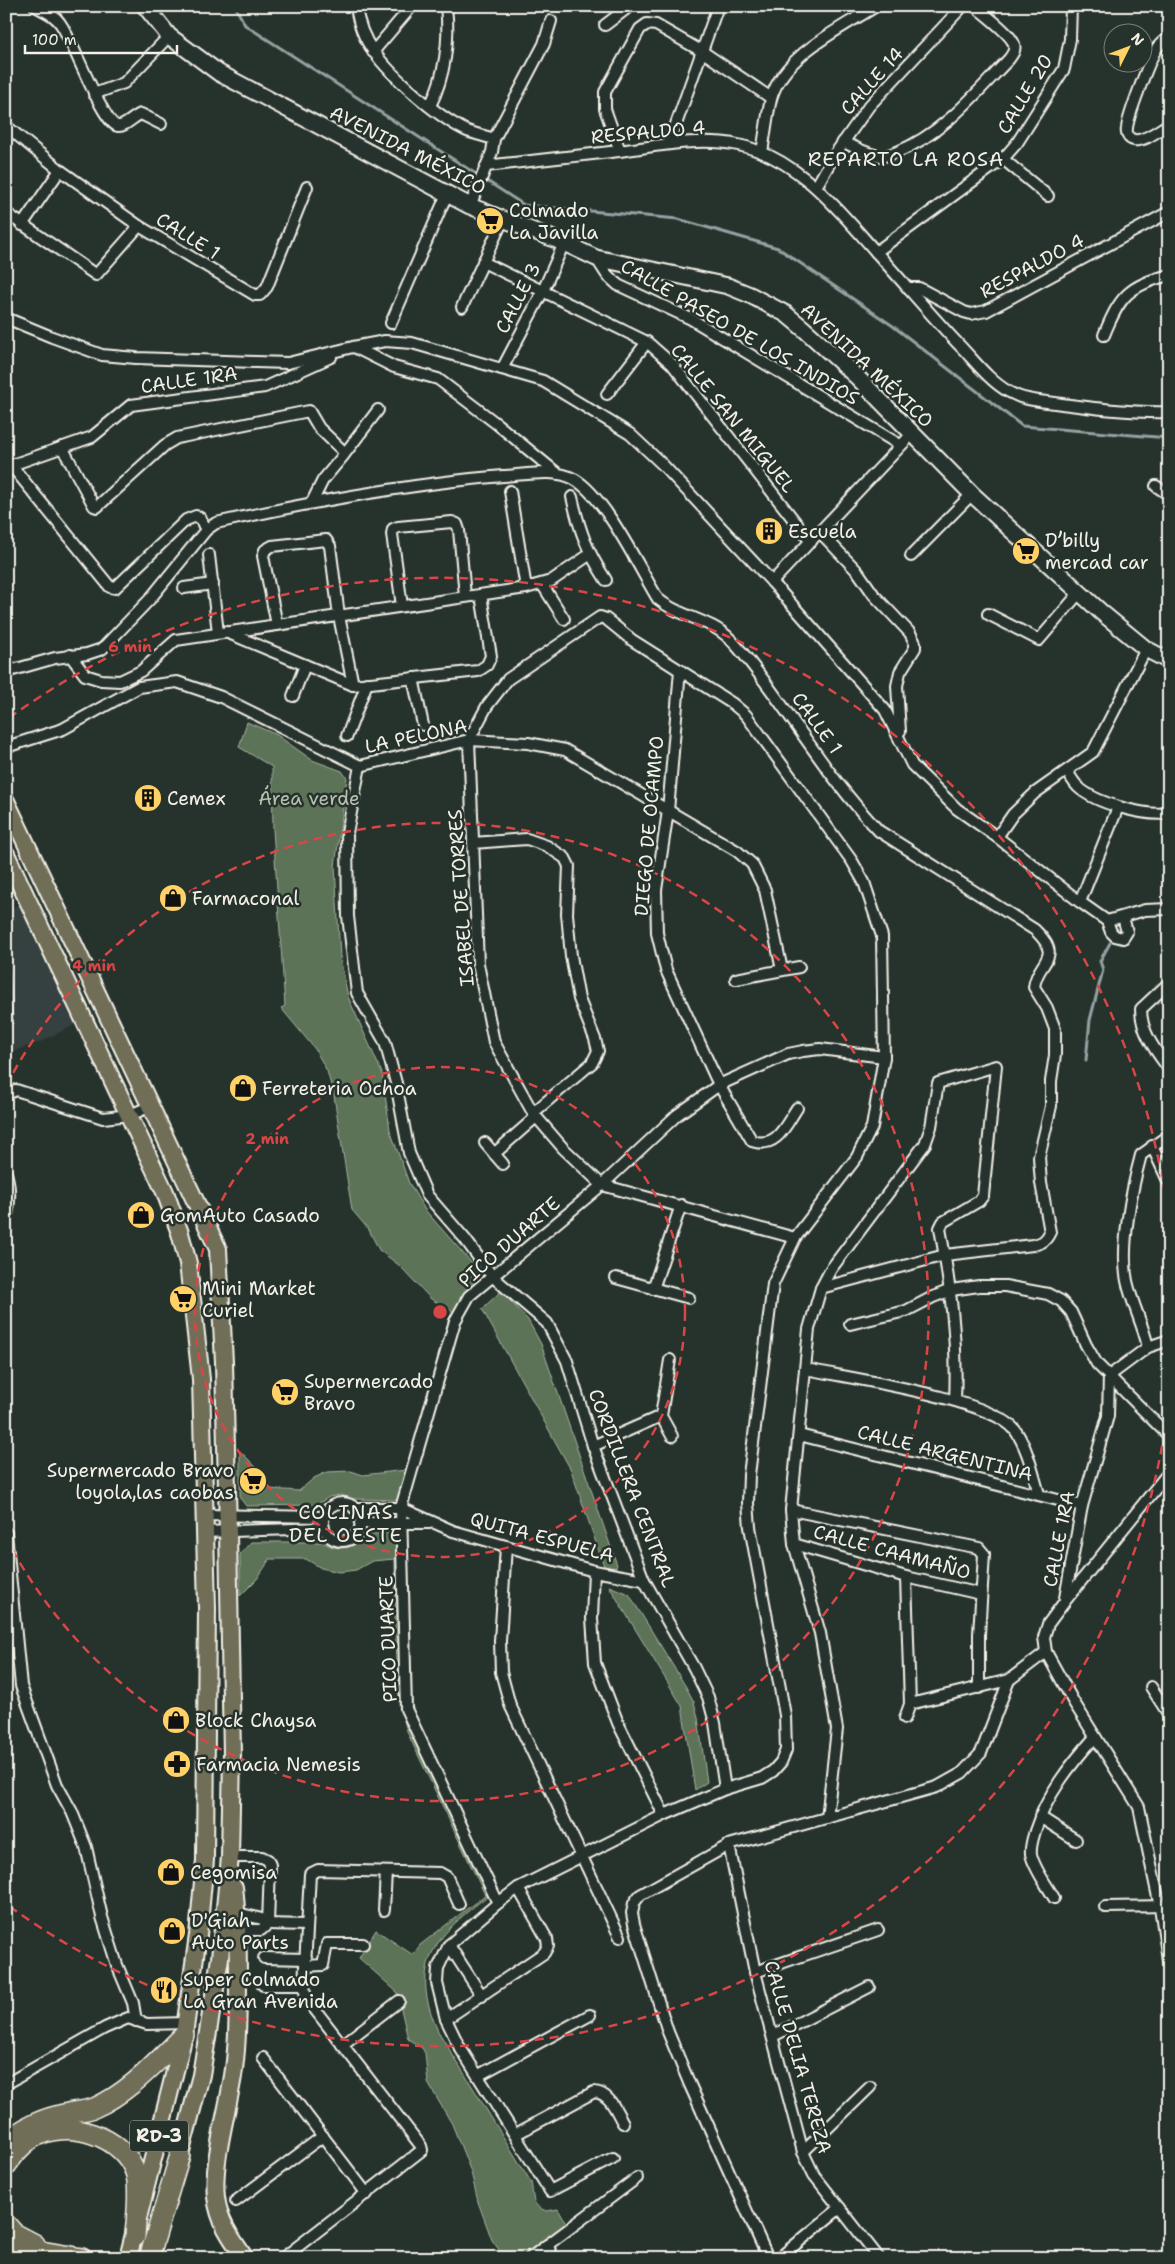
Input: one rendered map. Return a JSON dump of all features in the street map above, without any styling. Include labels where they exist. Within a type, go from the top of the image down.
[{"type":"highway","points":[[6,2142],[20,2130],[39,2120],[93,2108],[113,2098],[144,2073],[185,2029]]},
{"type":"highway","points":[[6,2166],[18,2150],[33,2138],[53,2130],[73,2129],[108,2141],[125,2155],[136,2174],[135,2237]]},
{"type":"highway","points":[[157,2258],[171,2206],[180,2156]]},
{"type":"highway","name":"RD-3","points":[[149,2258],[180,2156]]},
{"type":"highway","points":[[6,2224],[14,2233],[52,2253]]},
{"type":"highway","points":[[6,2245],[82,2258]]},
{"type":"main road","name":"RD-3","points":[[6,801],[10,819],[151,1106],[218,1249],[224,1362],[228,1532],[232,1755],[230,1857],[220,1958],[201,2076],[180,2156]]},
{"type":"main road","name":"RD-3","points":[[6,854],[130,1114],[165,1192],[180,1233],[188,1263],[201,1379],[207,1691],[205,1860],[198,1935],[185,2029],[135,2237],[128,2258]]},
{"type":"main road","points":[[230,1857],[238,1930],[238,2017],[234,2068],[216,2173],[216,2196],[220,2218],[227,2233],[245,2258]]},
{"type":"street","points":[[34,6],[49,13],[60,22],[94,94],[111,122],[116,126],[120,126],[142,114],[161,124]]},
{"type":"street","name":"AVENIDA MÉXICO","points":[[145,6],[169,36],[242,87],[470,206],[564,243],[596,258],[728,286],[768,304],[804,329],[858,378],[972,494],[1080,592],[1146,649],[1169,661]]},
{"type":"street","points":[[356,6],[357,18],[373,52],[388,69],[430,106],[465,130],[494,139]]},
{"type":"street","points":[[373,52],[412,6]]},
{"type":"street","points":[[430,106],[439,88],[446,53],[446,6]]},
{"type":"street","points":[[605,25],[630,6]]},
{"type":"street","points":[[669,144],[718,6]]},
{"type":"street","name":"CALLE 14","points":[[816,187],[843,142],[869,106],[963,6]]},
{"type":"street","points":[[843,142],[872,155],[884,156],[907,148],[928,136],[948,120],[1003,66],[1014,52],[1014,45],[1010,37],[976,6]]},
{"type":"street","name":"CALLE 20","points":[[876,252],[1003,159],[1017,143],[1064,69],[1070,39],[1070,6]]},
{"type":"street","points":[[762,152],[771,98],[784,72],[799,56],[871,8]]},
{"type":"street","points":[[470,206],[492,152],[494,139],[544,44],[551,21]]},
{"type":"street","points":[[620,151],[605,109],[605,92],[640,29],[647,24],[656,25],[703,52],[771,98]]},
{"type":"street","points":[[94,94],[124,83],[169,36]]},
{"type":"street","points":[[1169,38],[1160,45],[1153,56],[1127,128],[1130,138],[1140,139],[1169,124]]},
{"type":"street","name":"CALLE 1","points":[[6,126],[60,170],[139,226],[248,293],[260,295],[267,287],[307,186]]},
{"type":"street","name":"RESPALDO 4","points":[[486,166],[669,144],[710,142],[738,145],[762,152],[786,165],[816,187],[941,326],[997,384],[1022,398],[1081,406],[1169,412]]},
{"type":"street","points":[[1003,159],[1048,196]]},
{"type":"street","points":[[22,225],[60,170]]},
{"type":"street","points":[[392,323],[447,194]]},
{"type":"street","name":"RESPALDO 4","points":[[908,288],[919,288],[964,312],[971,314],[986,311],[1169,212]]},
{"type":"street","points":[[6,213],[93,275],[98,274],[139,226]]},
{"type":"street","points":[[462,307],[503,220]]},
{"type":"street","name":"CALLE 3","points":[[502,369],[542,292],[564,243]]},
{"type":"street","name":"CALLE PASEO DE LOS INDIOS","points":[[596,258],[607,276],[618,285],[691,319],[900,445]]},
{"type":"street","name":"CALLE SAN MIGUEL","points":[[483,262],[647,342],[672,364],[811,542]]},
{"type":"street","points":[[1104,335],[1114,312],[1128,293],[1140,284],[1169,275]]},
{"type":"street","points":[[6,318],[52,338],[102,355],[136,358],[288,363],[385,341],[412,343],[543,381],[630,434],[663,465],[772,582],[885,710],[912,765],[957,809],[997,836],[1107,921],[1111,932],[1115,936],[1123,938],[1128,932],[1123,917]]},
{"type":"street","points":[[607,394],[647,342]]},
{"type":"street","points":[[354,347],[394,367],[438,379],[558,474]]},
{"type":"street","name":"CALLE 1RA","points":[[9,466],[92,437],[131,405],[265,387],[354,347]]},
{"type":"street","points":[[312,502],[323,480],[378,410]]},
{"type":"street","points":[[62,447],[94,506],[97,507],[165,445],[177,438],[309,411],[319,428],[343,451],[343,456]]},
{"type":"street","points":[[772,582],[821,533],[912,434]]},
{"type":"street","points":[[9,466],[110,587],[115,588],[186,520],[196,516],[200,518],[206,530]]},
{"type":"street","points":[[6,672],[70,655],[87,654],[102,649],[150,599],[206,530],[216,523],[312,502],[443,481],[558,474]]},
{"type":"street","name":"CALLE 1","points":[[558,474],[574,479],[595,496],[658,599],[670,609],[714,627],[729,638],[780,703],[858,809],[879,831],[1035,930],[1046,940],[1050,950],[1048,960],[1035,978],[1034,987],[1048,1008],[1055,1029],[1051,1106],[1039,1157],[1041,1183],[1050,1232],[1043,1242],[1033,1245],[945,1256]]},
{"type":"street","points":[[1156,486],[1169,495]]},
{"type":"street","points":[[510,491],[526,588]]},
{"type":"street","points":[[911,556],[972,494]]},
{"type":"street","points":[[572,497],[580,531],[589,555],[606,580]]},
{"type":"street","points":[[402,606],[392,534],[393,529],[398,527],[452,522],[457,524],[465,596]]},
{"type":"street","points":[[821,533],[858,572],[874,595],[910,633],[915,643],[915,648],[900,672],[897,686],[900,738]]},
{"type":"street","points":[[277,625],[263,556],[265,550],[272,546],[326,540],[330,546],[339,616],[353,685]]},
{"type":"street","points":[[209,555],[222,633]]},
{"type":"street","points":[[70,655],[85,675],[101,680],[120,681],[141,671],[176,640],[526,588],[558,577],[589,555]]},
{"type":"street","points":[[184,588],[213,584]]},
{"type":"street","points":[[542,584],[564,619]]},
{"type":"street","points":[[988,614],[1040,640],[1080,592]]},
{"type":"street","points":[[222,633],[353,685],[478,671],[487,665],[491,656],[481,594]]},
{"type":"street","points":[[469,740],[487,706],[508,679],[600,617],[606,619],[632,640],[734,704],[746,715],[852,861],[864,882],[882,936],[884,1057],[872,1127],[857,1157],[795,1238],[773,1284],[770,1302],[749,1475],[748,1502],[759,1580],[785,1715],[786,1750],[781,1762],[762,1778],[725,1789],[664,1815],[518,1888],[449,1945],[438,1968],[437,1983],[446,2019],[459,2046],[479,2075],[550,2191],[613,2158]]},
{"type":"street","points":[[997,836],[1013,814],[1035,793],[1093,752],[1146,649]]},
{"type":"street","points":[[293,696],[305,665]]},
{"type":"street","name":"DIEGO DE OCAMPO","points":[[680,670],[668,811],[656,890],[657,933],[666,970],[719,1085],[752,1141],[761,1144],[771,1142],[779,1135],[797,1108]]},
{"type":"street","points":[[413,678],[423,725]]},
{"type":"street","name":"LA PELONA","points":[[6,747],[63,729],[139,687],[178,682],[222,697],[360,766],[469,740],[528,742],[565,750],[737,851],[752,864],[765,890],[782,970]]},
{"type":"street","points":[[347,736],[367,683]]},
{"type":"street","name":"ISABEL DE TORRES","points":[[469,740],[478,964],[494,1042],[535,1115],[563,1148],[602,1185],[795,1238]]},
{"type":"street","name":"CORDILLERA CENTRAL","points":[[360,766],[347,833],[348,916],[357,993],[385,1042],[396,1083],[409,1153],[428,1195],[492,1276],[547,1323],[567,1361],[593,1446],[644,1580],[708,1696],[715,1723],[725,1789]]},
{"type":"street","points":[[1067,771],[1077,787],[1089,795],[1118,807],[1161,814],[1169,813]]},
{"type":"street","points":[[1080,902],[1096,857],[1118,807]]},
{"type":"street","points":[[473,843],[527,839],[547,846],[565,858],[569,866],[567,914],[571,956],[579,999],[598,1051],[592,1063],[494,1154]]},
{"type":"street","points":[[1107,921],[1145,910],[1169,909]]},
{"type":"street","points":[[736,979],[799,967]]},
{"type":"street","points":[[1168,1067],[1149,1041],[1143,1025],[1141,1009],[1169,983]]},
{"type":"street","name":"PICO DUARTE","points":[[498,1903],[406,1708],[402,1508],[455,1320],[469,1296],[602,1185],[677,1115],[719,1085],[788,1054],[803,1051],[820,1049],[884,1057]]},
{"type":"street","points":[[827,1818],[838,1729],[820,1634],[794,1544],[791,1510],[809,1329],[820,1288],[831,1269],[924,1144],[931,1127],[938,1083],[996,1066],[983,1196],[979,1201],[940,1225],[951,1290],[957,1371],[955,1400]]},
{"type":"street","points":[[6,1094],[16,1090],[103,1118],[130,1114],[151,1106]]},
{"type":"street","points":[[1148,1347],[1144,1326],[1127,1280],[1126,1256],[1132,1189],[1141,1155],[1168,1136]]},
{"type":"street","points":[[485,1143],[503,1164]]},
{"type":"street","points":[[1152,1146],[1169,1183]]},
{"type":"street","points":[[6,1173],[9,1188],[9,1205],[6,1219]]},
{"type":"street","points":[[653,1289],[680,1205]]},
{"type":"street","points":[[820,1288],[945,1256]]},
{"type":"street","points":[[616,1278],[689,1298]]},
{"type":"street","points":[[850,1324],[906,1311],[932,1296],[951,1290],[979,1286],[1005,1286],[1054,1297],[1071,1312],[1086,1346],[1097,1364],[1169,1436]]},
{"type":"street","points":[[1109,1376],[1148,1347],[1169,1340]]},
{"type":"street","points":[[670,1360],[661,1416],[672,1436]]},
{"type":"street","points":[[806,1369],[955,1400],[1006,1421],[1015,1430],[1023,1444],[1039,1494]]},
{"type":"street","name":"CALLE 1RA","points":[[1046,1652],[1045,1630],[1065,1601],[1082,1506],[1108,1416],[1109,1376]]},
{"type":"street","points":[[593,1446],[661,1416]]},
{"type":"street","name":"CALLE ARGENTINA","points":[[799,1435],[1082,1506]]},
{"type":"street","points":[[1065,1601],[1169,1472]]},
{"type":"street","points":[[336,1504],[348,1504],[354,1508],[360,1518],[356,1534],[346,1540],[335,1540],[330,1537],[324,1522],[326,1511],[336,1504]]},
{"type":"street","points":[[354,1508],[402,1508],[433,1523]]},
{"type":"street","points":[[791,1510],[979,1548],[984,1554],[981,1594],[979,1688]]},
{"type":"street","points":[[203,1515],[324,1522]]},
{"type":"street","points":[[204,1532],[228,1532],[324,1522]]},
{"type":"street","points":[[360,1524],[433,1523]]},
{"type":"street","name":"QUITA ESPUELA","points":[[433,1523],[452,1531],[594,1571],[644,1580]]},
{"type":"street","points":[[6,1533],[21,1686],[57,1785],[72,1812],[86,1847],[102,1917],[133,2003],[136,2022]]},
{"type":"street","name":"CALLE CAAMAÑO","points":[[794,1544],[906,1578],[981,1594]]},
{"type":"street","points":[[506,1546],[500,1641],[502,1672],[510,1704],[620,1937]]},
{"type":"street","points":[[594,1571],[592,1618],[595,1663],[618,1723],[664,1815]]},
{"type":"street","points":[[906,1578],[910,1704],[906,1718]]},
{"type":"street","points":[[910,1704],[1009,1680],[1046,1652],[1095,1737],[1139,1807],[1165,1907],[1169,1966]]},
{"type":"street","points":[[768,2258],[668,2032],[632,1913],[634,1903],[648,1889],[729,1845],[937,1787],[962,1772],[981,1753],[1009,1680]]},
{"type":"street","points":[[1152,1687],[1169,1715]]},
{"type":"street","points":[[1054,1898],[1030,1852],[1040,1817],[1061,1778],[1095,1737]]},
{"type":"street","points":[[1040,1817],[1076,1840]]},
{"type":"street","name":"CALLE DELIA TEREZA","points":[[729,1845],[755,1972],[803,2152],[814,2174],[879,2258]]},
{"type":"street","points":[[230,1857],[262,1857],[268,1860],[270,1865],[268,1924],[261,1930],[238,1930]]},
{"type":"street","points":[[283,2258],[422,2150],[421,2146],[306,1998],[304,1985],[310,1874],[313,1871],[444,1874],[459,1904]]},
{"type":"street","points":[[384,1910],[386,1872]]},
{"type":"street","points":[[446,2019],[544,1953],[548,1946],[547,1939],[518,1888]]},
{"type":"street","points":[[1105,1908],[1165,1907]]},
{"type":"street","points":[[237,1913],[262,1919],[268,1924],[306,1925]]},
{"type":"street","points":[[755,1972],[878,1930]]},
{"type":"street","points":[[264,1958],[323,1965],[327,1944],[363,1944]]},
{"type":"street","points":[[449,1945],[482,1996]]},
{"type":"street","points":[[263,1985],[304,1985]]},
{"type":"street","points":[[773,2036],[869,1987]]},
{"type":"street","points":[[342,2045],[399,2001]]},
{"type":"street","points":[[479,2075],[590,2015]]},
{"type":"street","points":[[6,2084],[105,2028],[128,2018],[136,2022],[185,2029]]},
{"type":"street","points":[[263,2058],[367,2194]]},
{"type":"street","points":[[803,2152],[870,2086]]},
{"type":"street","points":[[516,2134],[594,2092],[604,2095],[610,2100],[623,2123]]},
{"type":"street","points":[[236,2201],[323,2136]]},
{"type":"street","points":[[530,2258],[637,2178]]},
{"type":"street","points":[[779,2258],[840,2208]]},
{"type":"street","points":[[547,2244],[554,2258]]},
{"type":"shaded area","points":[[19,904],[76,1024],[40,1042],[11,1052],[6,1040],[6,1030],[12,1022],[10,966],[6,957],[6,918],[9,910]]},
{"type":"green space","name":"Área verde","points":[[247,722],[277,735],[312,760],[342,771],[347,778],[335,866],[340,957],[348,997],[382,1073],[390,1130],[409,1183],[425,1210],[484,1277],[462,1305],[401,1497],[396,1500],[355,1499],[340,1495],[329,1497],[316,1505],[246,1506],[240,1498],[240,1451],[259,1470],[270,1489],[299,1491],[314,1478],[327,1472],[351,1471],[363,1475],[406,1470],[446,1328],[453,1312],[431,1299],[400,1266],[379,1250],[369,1230],[352,1210],[334,1096],[327,1071],[315,1049],[281,1008],[285,1006],[273,829],[272,767],[239,747]]},
{"type":"green space","points":[[501,1291],[528,1320],[541,1344],[617,1565],[615,1569],[604,1566],[571,1470],[482,1309]]},
{"type":"green space","points":[[397,1533],[403,1691],[490,1894],[456,1923],[433,1952],[427,1968],[426,1986],[429,2007],[438,2031],[531,2182],[535,2203],[547,2211],[558,2209],[566,2223],[518,2258],[505,2258],[492,2240],[478,2202],[471,2172],[452,2124],[428,2083],[425,2053],[422,2048],[408,2039],[397,1992],[359,1958],[376,1930],[413,1955],[420,1945],[485,1895],[408,1734],[399,1693],[397,1671],[395,1559],[372,1561],[356,1570],[339,1572],[321,1568],[306,1559],[270,1559],[257,1579],[240,1596],[240,1554],[251,1542],[322,1542],[333,1547],[343,1548],[355,1544],[363,1535]]},
{"type":"green space","points":[[609,1586],[629,1594],[694,1702],[707,1782],[695,1790],[682,1706]]},
{"type":"waterway","points":[[235,6],[245,25],[524,205],[678,219],[778,248],[893,326],[1022,426],[1169,438]]},
{"type":"waterway","points":[[1086,1060],[1090,1020],[1103,970],[1100,961],[1110,943]]},
{"type":"waterway","points":[[6,957],[9,966],[12,1022],[6,1030]]},
{"type":"place","name":"Colmado La Javilla","points":[[490,221]]},
{"type":"place","name":"Escuela","points":[[769,531]]},
{"type":"place","name":"D’billy mercad car","points":[[1026,551]]},
{"type":"place","name":"Cemex","points":[[148,798]]},
{"type":"place","name":"Farmaconal","points":[[173,898]]},
{"type":"place","name":"Ferreteria Ochoa","points":[[243,1088]]},
{"type":"place","name":"GomAuto Casado","points":[[141,1215]]},
{"type":"place","name":"Mini Market Curiel","points":[[183,1299]]},
{"type":"place","name":"Supermercado Bravo","points":[[285,1392]]},
{"type":"place","name":"Supermercado Bravo loyola,las caobas","points":[[253,1481]]},
{"type":"place","name":"Block Chaysa","points":[[176,1720]]},
{"type":"place","name":"Farmacia Nemesis","points":[[177,1764]]},
{"type":"place","name":"Cegomisa","points":[[171,1872]]},
{"type":"place","name":"D'Giah Auto Parts","points":[[172,1931]]},
{"type":"place","name":"Super Colmado La Gran Avenida","points":[[164,1990]]},
{"type":"district","name":"REPARTO LA ROSA","points":[[906,159]]},
{"type":"district","name":"COLINAS DEL OESTE","points":[[346,1524]]}]
